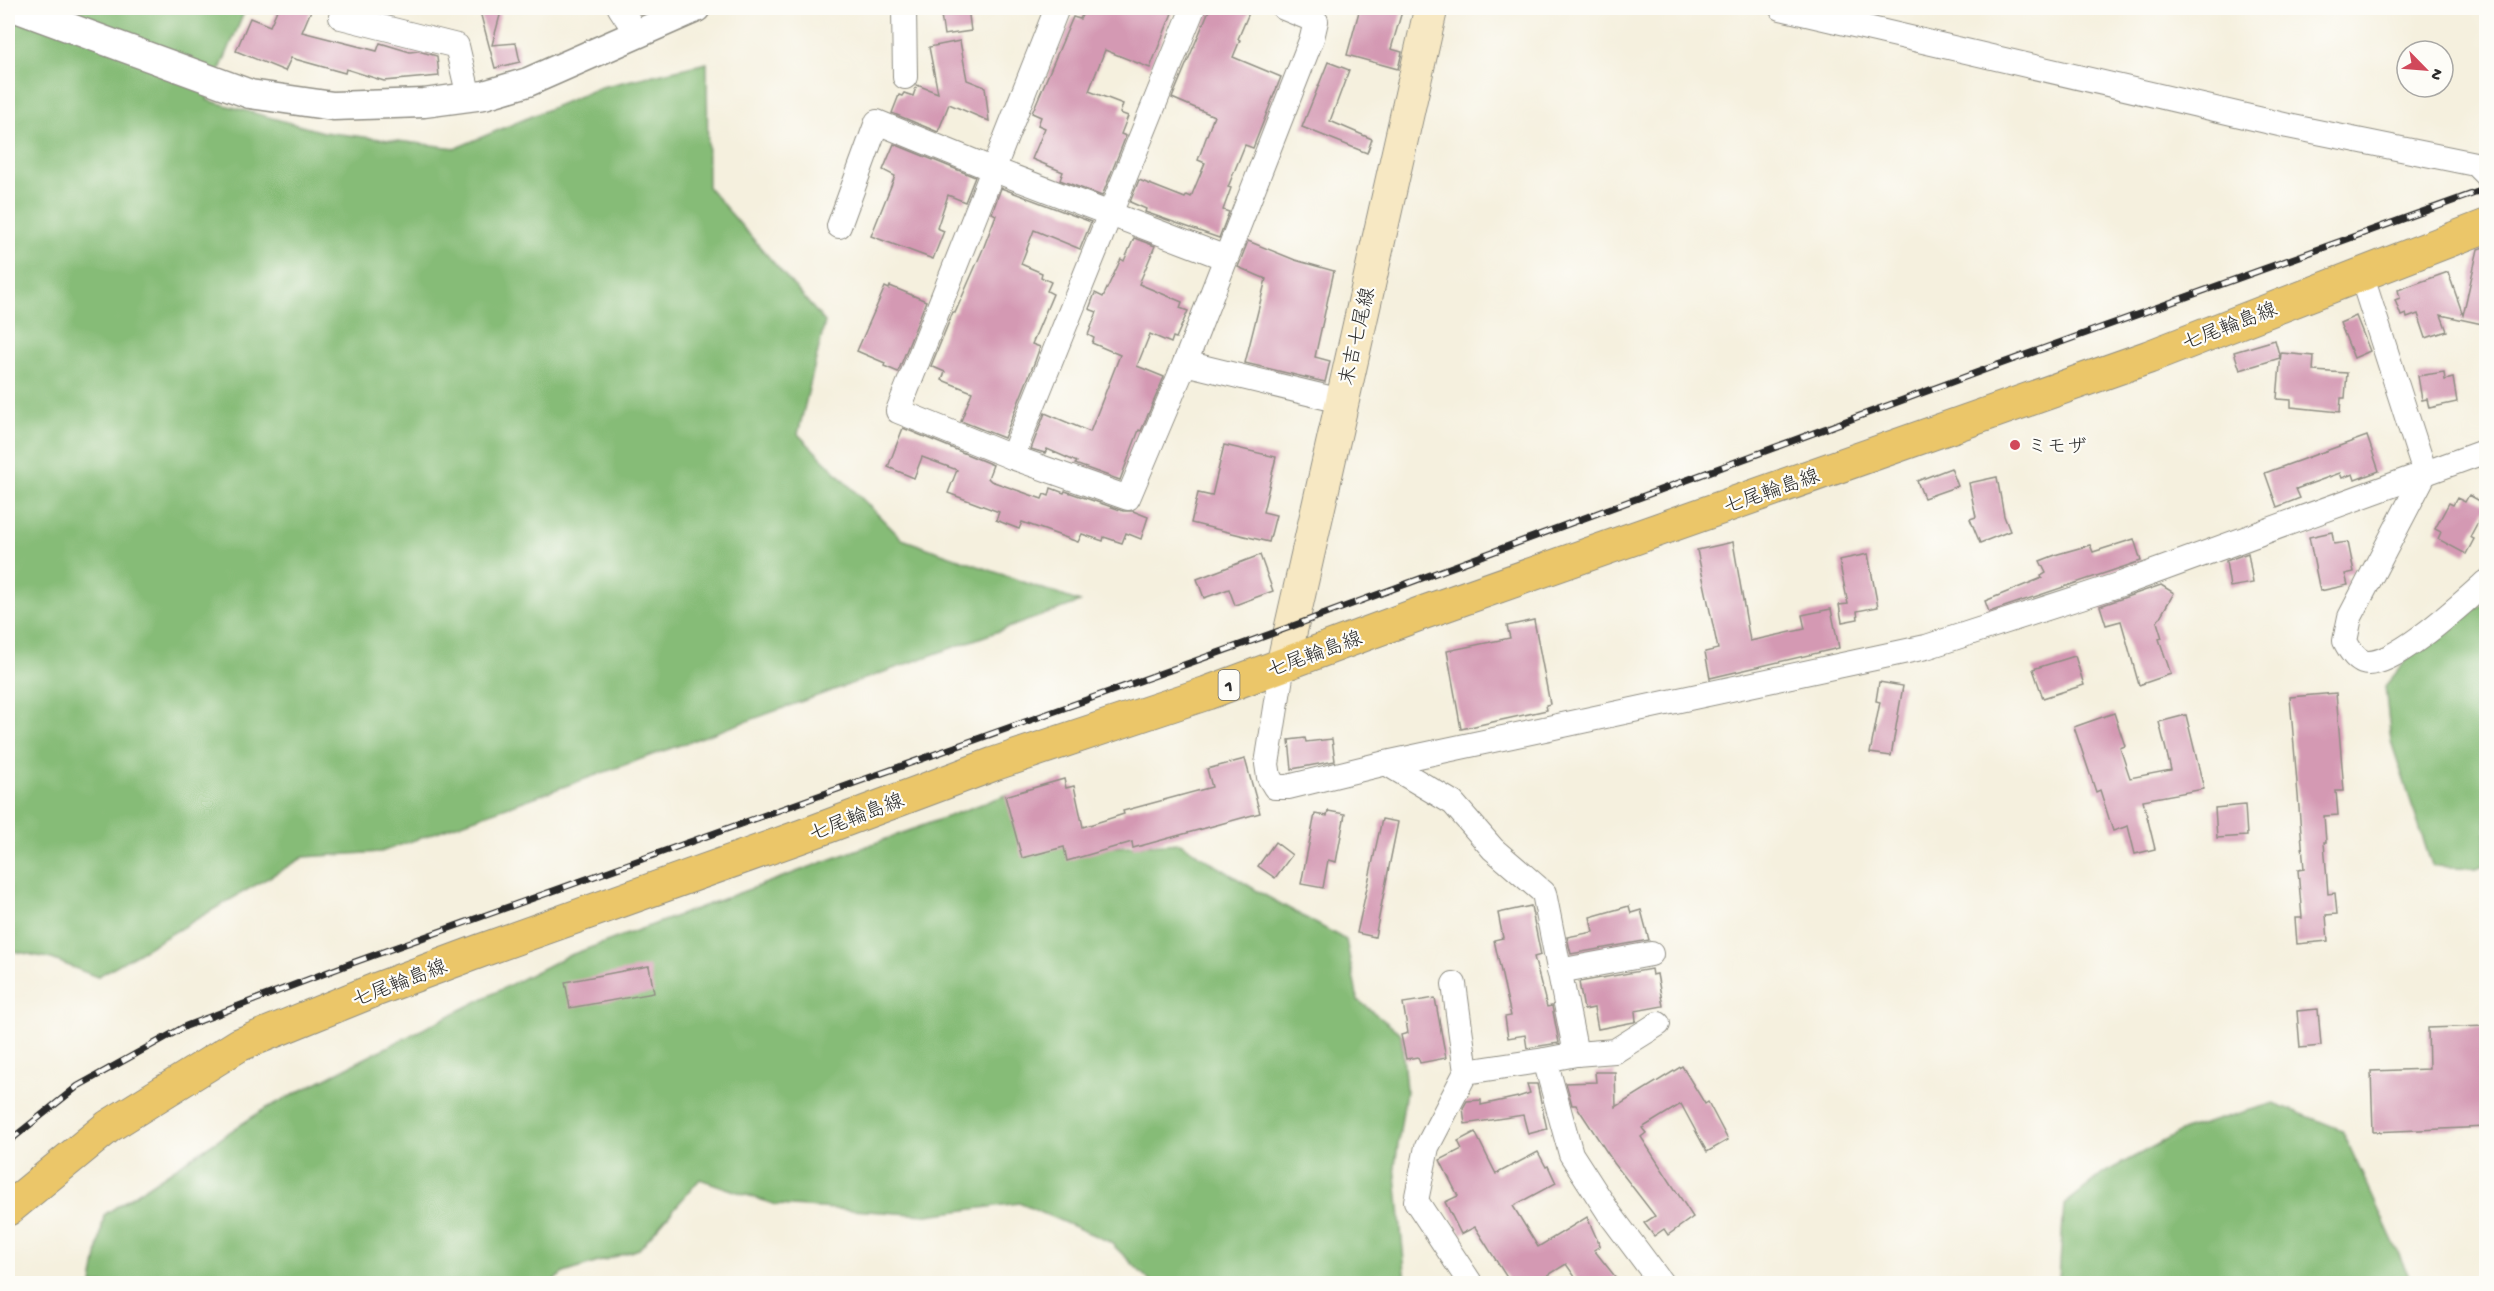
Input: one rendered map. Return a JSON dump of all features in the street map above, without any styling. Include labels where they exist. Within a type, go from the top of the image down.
[{"type":"main road","name":"末吉七尾線","points":[[1283,664],[1431,8]]},
{"type":"main road","name":"七尾輪島線","points":[[8,1209],[109,1126],[239,1045],[491,947],[802,836],[994,764],[1207,693],[1444,605],[2138,361],[2487,226]]},
{"type":"street","points":[[16,8],[250,94],[333,106],[424,104],[484,95],[528,82],[696,8]]},
{"type":"street","points":[[345,8],[341,16],[457,46],[469,97]]},
{"type":"street","points":[[620,8],[637,33]]},
{"type":"street","points":[[904,8],[905,77]]},
{"type":"street","points":[[1057,8],[898,411],[1012,457],[1128,498],[1185,363],[1314,30],[1316,21],[1284,8]]},
{"type":"street","points":[[1012,457],[1193,8]]},
{"type":"street","points":[[1781,8],[2288,126],[2475,164],[2487,175]]},
{"type":"street","points":[[839,226],[877,122],[992,169],[1111,212],[1226,258]]},
{"type":"street","points":[[2361,274],[2425,473],[2350,617],[2345,641],[2352,653],[2363,662],[2378,663],[2396,655],[2459,607],[2487,582]]},
{"type":"street","points":[[1185,363],[1341,400]]},
{"type":"street","points":[[1283,664],[1267,764],[1269,777],[1275,787],[1288,787],[1386,763],[1926,647],[2121,584],[2487,451]]},
{"type":"street","points":[[1386,763],[1453,803],[1493,849],[1544,893],[1576,1054]]},
{"type":"street","points":[[1559,971],[1650,954]]},
{"type":"street","points":[[1454,984],[1466,1072],[1427,1147],[1416,1201],[1471,1284]]},
{"type":"street","points":[[1466,1072],[1576,1054],[1615,1051],[1658,1024]]},
{"type":"street","points":[[1545,1060],[1571,1154],[1609,1213],[1662,1284]]},
{"type":"green space","points":[[8,8],[246,8],[207,100],[323,132],[456,148],[601,87],[707,63],[708,187],[825,322],[798,434],[902,539],[1080,602],[381,852],[304,857],[97,977],[52,959],[8,950]]},
{"type":"green space","points":[[2486,603],[2486,864],[2476,868],[2432,866],[2391,741],[2385,686],[2428,635]]},
{"type":"green space","points":[[1006,795],[1029,795],[1080,849],[1180,843],[1259,892],[1346,940],[1358,1000],[1401,1034],[1406,1090],[1395,1165],[1406,1283],[1152,1283],[1110,1242],[1019,1203],[927,1215],[776,1205],[700,1179],[639,1249],[564,1273],[550,1283],[92,1284],[104,1215],[263,1110],[565,957]]},
{"type":"green space","points":[[2274,1103],[2342,1130],[2412,1283],[2068,1284],[2059,1278],[2064,1205],[2104,1173],[2186,1129]]},
{"type":"building","points":[[278,8],[312,8],[302,32],[377,51],[380,43],[410,52],[418,51],[437,56],[439,76],[384,81],[346,69],[345,73],[291,58],[285,71],[236,51],[250,18],[270,26]]},
{"type":"building","points":[[479,8],[502,8],[492,45],[516,43],[520,62],[495,68]]},
{"type":"building","points":[[940,8],[968,8],[971,31],[944,35]]},
{"type":"building","points":[[1086,8],[1174,8],[1150,68],[1105,50],[1089,91],[1123,104],[1120,113],[1128,116],[1121,134],[1126,136],[1102,196],[1060,180],[1063,172],[1032,159],[1045,128],[1038,125],[1041,117],[1032,113],[1073,17],[1080,19]]},
{"type":"building","points":[[1210,8],[1251,8],[1233,57],[1281,77],[1253,148],[1245,145],[1228,187],[1231,188],[1223,210],[1229,212],[1219,238],[1145,212],[1146,209],[1130,202],[1139,180],[1185,198],[1187,195],[1191,197],[1205,163],[1198,160],[1214,116],[1172,98]]},
{"type":"building","points":[[1360,8],[1403,8],[1391,49],[1402,52],[1398,69],[1347,55]]},
{"type":"building","points":[[960,41],[967,80],[985,87],[989,121],[949,104],[938,132],[892,113],[899,95],[902,96],[904,93],[913,96],[917,85],[938,93],[929,47]]},
{"type":"building","points":[[1328,62],[1349,70],[1330,121],[1372,139],[1367,153],[1302,127]]},
{"type":"building","points":[[894,144],[975,177],[965,202],[948,195],[937,228],[944,231],[933,259],[871,236],[895,176],[883,170]]},
{"type":"building","points":[[1001,188],[1091,222],[1080,249],[1034,230],[1021,264],[1042,273],[1041,277],[1051,282],[1047,291],[1053,294],[1032,344],[1040,347],[1004,438],[961,421],[972,392],[942,380],[945,372],[931,366],[953,312],[955,313],[983,249],[996,215],[992,213]]},
{"type":"building","points":[[1134,238],[1155,246],[1139,284],[1182,302],[1180,308],[1188,311],[1176,338],[1173,337],[1171,343],[1150,334],[1137,366],[1164,377],[1141,431],[1139,430],[1120,480],[1075,464],[1077,462],[1047,449],[1045,453],[1031,449],[1045,413],[1090,432],[1120,355],[1092,343],[1094,338],[1088,335],[1097,312],[1089,309],[1095,293],[1103,297],[1121,259],[1124,261]]},
{"type":"building","points":[[1248,241],[1295,260],[1334,271],[1315,357],[1330,361],[1325,382],[1245,363],[1266,279],[1238,267]]},
{"type":"building","points":[[2487,246],[2487,325],[2441,315],[2447,331],[2426,338],[2418,314],[2407,318],[2406,314],[2401,316],[2395,300],[2400,298],[2398,290],[2448,272],[2463,315],[2478,249]]},
{"type":"building","points":[[890,286],[926,301],[898,372],[884,366],[885,363],[857,351],[885,287],[889,289]]},
{"type":"building","points":[[2356,316],[2370,351],[2354,358],[2340,323]]},
{"type":"building","points":[[2275,340],[2280,358],[2240,370],[2234,352]]},
{"type":"building","points":[[2281,353],[2314,356],[2313,371],[2347,373],[2345,398],[2341,398],[2340,412],[2291,407],[2291,400],[2277,399]]},
{"type":"building","points":[[2444,372],[2445,380],[2453,378],[2457,402],[2429,408],[2427,399],[2422,400],[2418,376]]},
{"type":"building","points":[[903,428],[993,465],[988,478],[991,481],[1042,499],[1044,494],[1049,496],[1051,488],[1064,493],[1065,491],[1148,517],[1141,539],[1126,533],[1122,543],[1104,537],[1103,541],[1082,534],[1078,542],[1022,522],[1019,529],[996,520],[999,512],[948,493],[957,470],[922,457],[914,478],[888,467]]},
{"type":"building","points":[[2367,436],[2379,471],[2355,480],[2353,474],[2342,478],[2340,473],[2296,489],[2300,498],[2277,507],[2265,473]]},
{"type":"building","points":[[1224,445],[1276,457],[1263,512],[1276,515],[1269,542],[1191,523],[1198,493],[1212,496]]},
{"type":"building","points":[[1951,468],[1958,486],[1924,498],[1917,481]]},
{"type":"building","points":[[1997,477],[2004,516],[2010,531],[1980,543],[1970,519],[1976,517],[1969,483]]},
{"type":"building","points":[[2469,495],[2487,505],[2470,537],[2474,539],[2466,554],[2438,539],[2441,532],[2435,529],[2449,503],[2453,505],[2457,498],[2465,502]]},
{"type":"building","points":[[2332,532],[2334,544],[2348,542],[2354,572],[2345,574],[2348,585],[2320,591],[2309,537]]},
{"type":"building","points":[[2134,539],[2141,561],[1989,612],[1985,601],[2042,578],[2041,576],[2046,573],[2040,561],[2090,545],[2093,552]]},
{"type":"building","points":[[1733,542],[1750,641],[1805,629],[1802,615],[1831,609],[1839,648],[1710,678],[1705,652],[1718,649],[1697,550]]},
{"type":"building","points":[[2248,553],[2253,583],[2230,587],[2226,561]]},
{"type":"building","points":[[1868,554],[1878,607],[1857,611],[1858,619],[1842,622],[1839,605],[1848,604],[1839,560]]},
{"type":"building","points":[[1260,555],[1273,591],[1235,605],[1229,589],[1204,598],[1197,579]]},
{"type":"building","points":[[2161,585],[2174,593],[2157,622],[2162,638],[2159,639],[2171,674],[2139,685],[2121,621],[2106,625],[2100,606]]},
{"type":"building","points":[[1534,620],[1550,704],[1546,705],[1547,710],[1461,729],[1447,651],[1510,638],[1507,626]]},
{"type":"building","points":[[2075,656],[2084,685],[2043,698],[2033,669]]},
{"type":"building","points":[[1879,682],[1903,686],[1891,756],[1870,753],[1880,702],[1876,701]]},
{"type":"building","points":[[2336,693],[2344,791],[2336,791],[2338,815],[2324,816],[2326,842],[2324,842],[2328,894],[2335,893],[2337,914],[2326,915],[2328,941],[2297,944],[2295,918],[2302,918],[2298,870],[2304,869],[2290,697]]},
{"type":"building","points":[[2114,713],[2125,746],[2120,748],[2130,778],[2171,770],[2159,722],[2186,715],[2204,789],[2143,800],[2155,849],[2135,854],[2128,826],[2113,831],[2100,790],[2096,792],[2074,727]]},
{"type":"building","points":[[1305,738],[1306,742],[1332,739],[1335,761],[1292,769],[1289,740]]},
{"type":"building","points":[[1245,759],[1260,813],[1133,848],[1132,842],[1067,861],[1064,847],[1022,858],[1005,796],[1064,779],[1066,788],[1074,786],[1083,827],[1124,814],[1123,811],[1212,787],[1207,769]]},
{"type":"building","points":[[2245,805],[2247,836],[2217,838],[2215,808]]},
{"type":"building","points":[[1328,811],[1345,814],[1336,862],[1328,860],[1323,888],[1301,884],[1315,814],[1327,816]]},
{"type":"building","points":[[1382,819],[1398,822],[1375,937],[1357,933]]},
{"type":"building","points":[[1275,842],[1292,855],[1275,878],[1258,866]]},
{"type":"building","points":[[1531,906],[1541,955],[1534,957],[1547,1007],[1552,1006],[1559,1043],[1527,1048],[1525,1035],[1508,1038],[1505,1017],[1511,1016],[1494,940],[1503,938],[1498,913]]},
{"type":"building","points":[[1629,906],[1631,913],[1641,910],[1649,940],[1571,954],[1567,937],[1593,932],[1590,917]]},
{"type":"building","points":[[649,966],[654,993],[570,1008],[565,982]]},
{"type":"building","points":[[1651,969],[1652,975],[1657,974],[1663,1006],[1635,1011],[1636,1021],[1634,1022],[1598,1029],[1594,1008],[1584,1010],[1579,982]]},
{"type":"building","points":[[1435,998],[1446,1058],[1420,1063],[1418,1057],[1406,1059],[1401,1035],[1408,1033],[1403,1003]]},
{"type":"building","points":[[2318,1009],[2321,1046],[2300,1048],[2297,1011]]},
{"type":"building","points":[[2487,1026],[2487,1127],[2373,1132],[2371,1071],[2429,1069],[2428,1028]]},
{"type":"building","points":[[1682,1066],[1705,1104],[1708,1102],[1728,1140],[1707,1152],[1681,1104],[1642,1128],[1646,1133],[1641,1137],[1693,1217],[1668,1235],[1664,1229],[1654,1236],[1644,1223],[1655,1216],[1614,1163],[1576,1105],[1572,1105],[1566,1083],[1596,1082],[1595,1072],[1615,1072],[1616,1107]]},
{"type":"building","points":[[1527,1084],[1537,1084],[1547,1129],[1528,1134],[1523,1115],[1465,1124],[1463,1108],[1467,1101],[1481,1100],[1481,1105],[1518,1097],[1530,1093]]},
{"type":"building","points":[[1475,1132],[1496,1174],[1538,1152],[1546,1167],[1548,1166],[1556,1183],[1513,1206],[1538,1247],[1587,1217],[1600,1246],[1594,1250],[1621,1284],[1580,1284],[1566,1264],[1534,1284],[1511,1284],[1475,1227],[1461,1234],[1445,1202],[1458,1196],[1440,1160],[1462,1149],[1458,1141]]},
{"type":"railway","points":[[8,1142],[78,1086],[186,1026],[352,963],[1290,627],[1992,367],[2486,189]]},
{"type":"place","name":"ミモザ","points":[[2015,445]]}]
